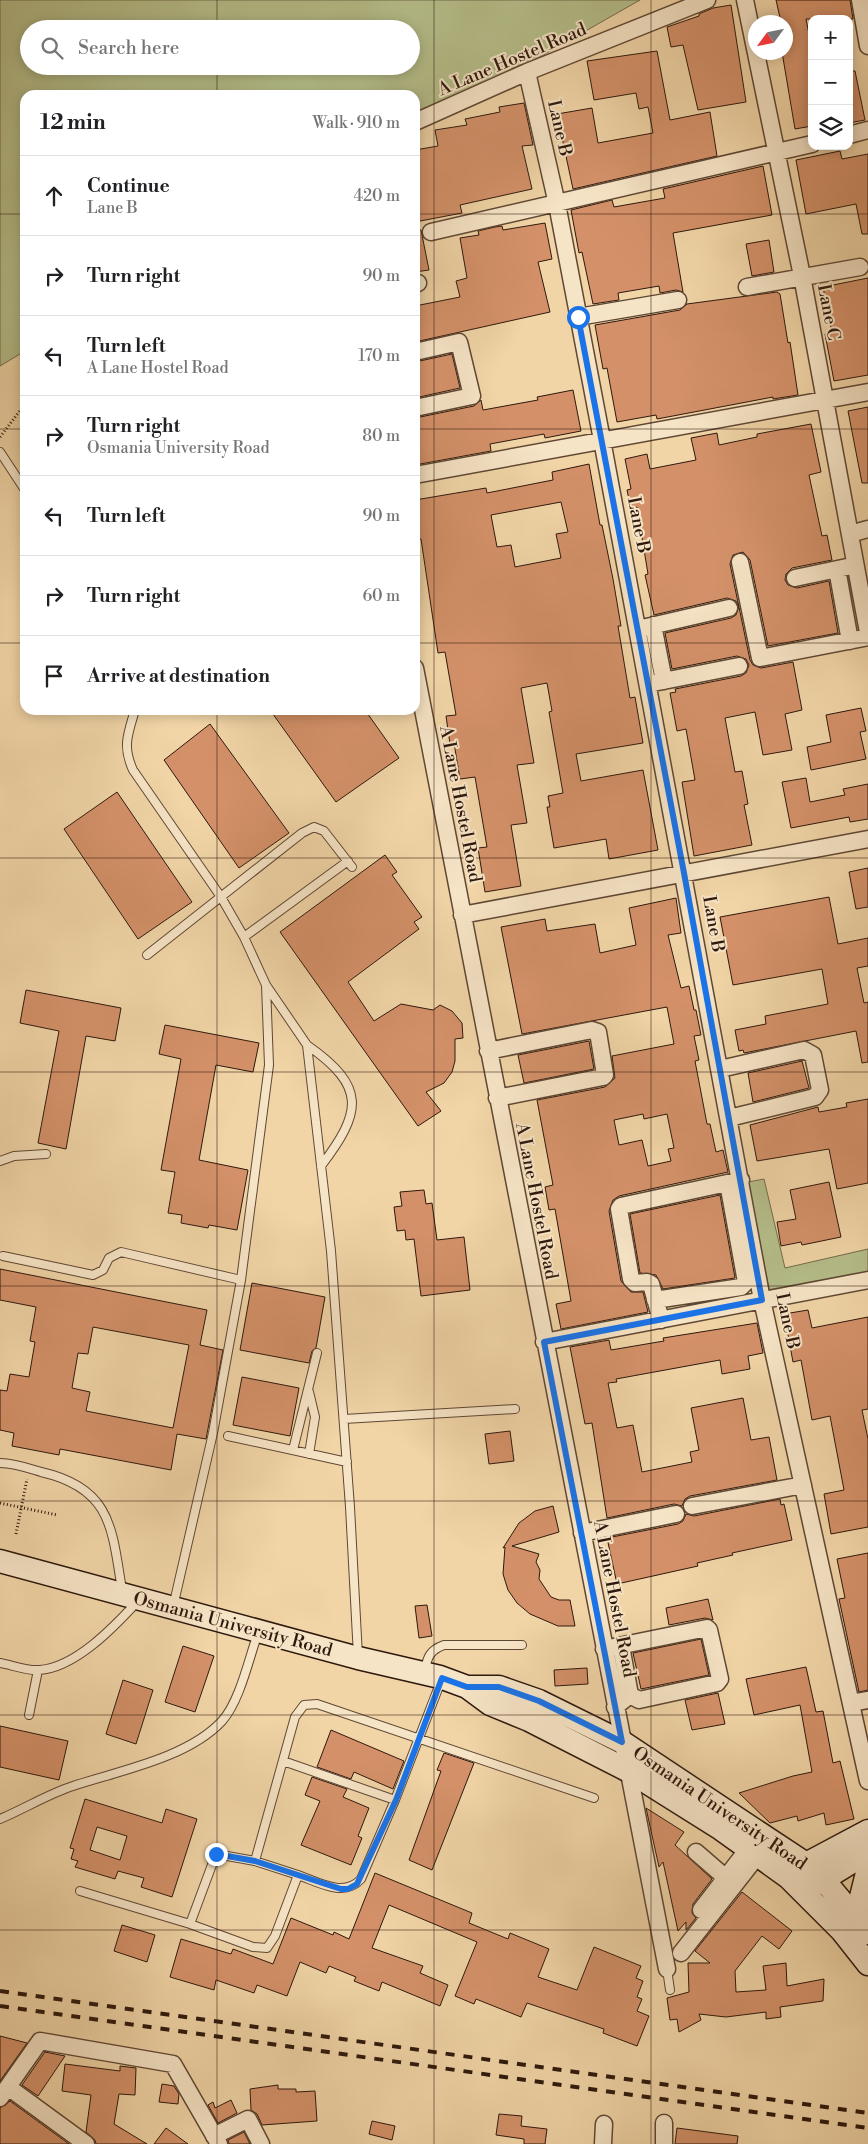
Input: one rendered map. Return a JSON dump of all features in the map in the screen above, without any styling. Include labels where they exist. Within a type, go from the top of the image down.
[{"type":"main road","name":"Osmania University Road","points":[[0,1561],[358,1658],[433,1675],[467,1687],[490,1704],[529,1720],[627,1770],[753,1852],[799,1878]]},
{"type":"main road","name":"Osmania University Road","points":[[467,1687],[499,1687],[539,1701],[622,1742],[799,1878],[868,1964]]},
{"type":"main road","points":[[799,1878],[868,1831]]},
{"type":"main road","points":[[799,1878],[823,1879],[868,1852]]},
{"type":"main road","points":[[865,1928],[861,1897],[868,1869]]},
{"type":"main road","name":"Osmania University Road","points":[[823,1879],[865,1928]]},
{"type":"street","name":"A Lane Hostel Road","points":[[420,120],[527,72],[708,0]]},
{"type":"street","name":"Lane C","points":[[745,0],[802,276],[856,566],[864,582],[862,600],[868,632]]},
{"type":"street","points":[[860,0],[868,46]]},
{"type":"street","name":"Lane B","points":[[527,72],[557,204],[602,440],[646,627],[684,873],[729,1118],[734,1182],[762,1300],[868,1780]]},
{"type":"street","points":[[853,134],[868,130]]},
{"type":"street","points":[[431,232],[808,145]]},
{"type":"street","points":[[747,287],[860,267]]},
{"type":"street","points":[[578,317],[678,300]]},
{"type":"street","points":[[420,351],[459,342],[472,396],[420,407]]},
{"type":"street","points":[[420,474],[868,392]]},
{"type":"street","points":[[850,534],[868,529]]},
{"type":"street","points":[[740,562],[760,658],[868,637]]},
{"type":"street","points":[[795,578],[856,566]]},
{"type":"street","points":[[837,569],[850,641]]},
{"type":"street","points":[[843,604],[862,600]]},
{"type":"street","points":[[646,627],[729,608]]},
{"type":"street","points":[[656,683],[738,666]]},
{"type":"street","name":"A Lane Hostel Road","points":[[420,694],[582,1533],[613,1648],[615,1707],[666,1969]]},
{"type":"street","points":[[462,915],[868,839]]},
{"type":"street","points":[[488,1051],[592,1030],[598,1032],[605,1075],[603,1077],[497,1098]]},
{"type":"street","points":[[720,1070],[804,1050],[813,1054],[820,1090],[815,1097],[729,1118]]},
{"type":"street","points":[[655,1300],[741,1287],[746,1282],[734,1182],[621,1206],[619,1209],[631,1279],[635,1283],[649,1283],[661,1320]]},
{"type":"street","points":[[544,1342],[868,1280]]},
{"type":"street","points":[[692,1506],[803,1484]]},
{"type":"street","points":[[582,1533],[676,1514]]},
{"type":"street","points":[[707,1628],[710,1630],[720,1680],[717,1683],[639,1700],[630,1695],[613,1648],[707,1628]]},
{"type":"street","points":[[615,1707],[630,1695]]},
{"type":"street","points":[[851,1703],[868,1700]]},
{"type":"street","points":[[696,1852],[726,1878]]},
{"type":"street","points":[[686,1930],[726,1878],[753,1852]]},
{"type":"street","points":[[680,1953],[753,1852]]},
{"type":"street","points":[[86,2144],[4,2093],[40,2041],[173,2064],[217,2140],[248,2119],[261,2144]]},
{"type":"street","points":[[664,2123],[664,2144]]},
{"type":"street","points":[[604,2124],[604,2144]]},
{"type":"lane","points":[[0,452],[20,481]]},
{"type":"lane","points":[[133,715],[126,739],[127,756],[133,770],[221,896],[244,937],[266,985],[307,1045],[339,1071],[351,1092],[353,1112],[347,1128],[321,1166]]},
{"type":"lane","points":[[147,955],[302,833],[314,827],[324,831],[350,864],[244,937]]},
{"type":"lane","points":[[173,1608],[213,1432],[241,1280],[269,1064],[266,985]]},
{"type":"lane","points":[[307,1045],[331,1251],[347,1462],[358,1658]]},
{"type":"lane","points":[[0,1161],[14,1156],[46,1154]]},
{"type":"lane","points":[[3,1256],[93,1275],[103,1270],[109,1258],[121,1252],[241,1280]]},
{"type":"lane","points":[[293,1450],[309,1392],[317,1353]]},
{"type":"lane","points":[[309,1392],[316,1417],[310,1454]]},
{"type":"lane","points":[[344,1419],[515,1409]]},
{"type":"lane","points":[[228,1436],[347,1462]]},
{"type":"lane","points":[[0,1663],[38,1670],[64,1662],[93,1645],[111,1630],[132,1597],[113,1532],[99,1503],[82,1487],[52,1474],[2,1462]]},
{"type":"lane","points":[[0,1819],[71,1786],[151,1763],[199,1739],[222,1721],[233,1702],[258,1631]]},
{"type":"lane","points":[[190,1924],[216,1854],[255,1861],[341,1889],[348,1889],[357,1884],[396,1800],[419,1738],[433,1675],[428,1656],[435,1648],[444,1645],[522,1646]]},
{"type":"lane","points":[[29,1715],[38,1670]]},
{"type":"lane","points":[[255,1861],[298,1711],[304,1705],[311,1704],[419,1738],[594,1798]]},
{"type":"lane","points":[[283,1760],[396,1800]]},
{"type":"lane","points":[[80,1891],[190,1924],[254,1947],[267,1948],[275,1936],[298,1875]]},
{"type":"lane","points":[[666,1969],[670,1990]]},
{"type":"path","points":[[0,437],[20,411]]},
{"type":"path","points":[[16,1534],[29,1469]]},
{"type":"path","points":[[0,1503],[57,1516]]},
{"type":"green space","points":[[0,0],[640,0],[420,125],[420,90],[20,90],[20,354],[0,366]]},
{"type":"green space","points":[[764,1179],[785,1268],[868,1249],[868,1273],[770,1294],[748,1182]]},
{"type":"building","points":[[776,0],[850,0],[852,15],[808,15],[808,19],[806,19],[808,29],[808,127],[795,129],[783,60],[793,60],[793,15],[779,15]]},
{"type":"building","points":[[731,5],[746,102],[698,110],[683,45],[671,47],[667,27],[699,16],[699,14],[713,8]]},
{"type":"building","points":[[657,51],[670,120],[710,112],[717,156],[573,189],[557,114],[592,108],[598,143],[653,133],[648,107],[639,109],[636,93],[594,100],[587,61]]},
{"type":"building","points":[[853,71],[855,71],[865,120],[853,122]]},
{"type":"building","points":[[524,103],[533,145],[522,146],[532,189],[460,205],[462,213],[420,221],[420,149],[438,146],[435,130],[467,125],[465,119],[500,112],[499,107]]},
{"type":"building","points":[[840,151],[842,159],[868,154],[868,234],[862,234],[856,204],[806,214],[796,160]]},
{"type":"building","points":[[763,166],[772,215],[673,233],[683,292],[676,290],[660,293],[659,286],[618,293],[619,300],[593,304],[582,252],[579,253],[571,210],[612,200],[614,207],[665,198],[663,189]]},
{"type":"building","points":[[545,223],[552,259],[538,262],[550,312],[420,341],[420,305],[460,297],[456,281],[467,278],[460,238],[479,235],[478,231],[495,227],[502,226],[503,230]]},
{"type":"building","points":[[420,230],[421,230],[429,270],[420,271]]},
{"type":"building","points":[[769,240],[774,272],[752,276],[746,244]]},
{"type":"building","points":[[868,278],[868,375],[834,381],[825,334],[832,333],[823,287]]},
{"type":"building","points":[[777,292],[780,294],[788,343],[790,342],[798,395],[773,399],[773,397],[657,419],[656,415],[617,422],[607,368],[603,369],[595,325],[680,310],[687,304]]},
{"type":"building","points":[[452,354],[460,388],[420,397],[420,361]]},
{"type":"building","points":[[573,390],[581,431],[545,438],[544,434],[490,444],[491,451],[420,464],[420,417],[474,406],[481,400],[483,410],[538,400],[537,397]]},
{"type":"building","points":[[868,407],[868,483],[862,483],[848,411]]},
{"type":"building","points":[[811,424],[821,472],[809,475],[822,536],[827,535],[832,560],[792,568],[786,574],[785,580],[788,585],[797,588],[829,581],[838,633],[768,646],[750,560],[743,552],[733,555],[730,564],[739,605],[736,601],[727,598],[654,615],[645,575],[648,574],[637,507],[631,509],[627,490],[631,489],[625,459],[647,454],[650,469],[696,460],[691,438],[717,433],[719,445],[757,437],[757,434]]},
{"type":"building","points":[[589,464],[600,525],[602,525],[613,579],[621,626],[618,626],[630,698],[635,697],[643,743],[576,754],[581,781],[643,770],[658,850],[609,859],[606,839],[554,848],[547,807],[550,807],[548,796],[563,793],[549,712],[552,711],[547,683],[521,688],[534,763],[517,765],[527,823],[511,825],[521,886],[485,892],[478,848],[487,847],[475,777],[460,779],[454,743],[450,744],[446,716],[456,715],[445,652],[438,653],[420,539],[420,499],[486,488],[487,493],[553,480],[552,472]],"holes":[[[561,502],[568,532],[556,534],[561,558],[515,567],[511,545],[497,547],[491,515]]]},
{"type":"building","points":[[739,606],[750,660],[753,665],[761,668],[793,662],[802,710],[785,714],[792,750],[763,755],[755,712],[725,718],[735,772],[742,771],[748,804],[744,805],[752,845],[694,856],[682,782],[695,780],[686,729],[677,731],[670,693],[676,692],[675,689],[741,676],[746,673],[749,665],[746,659],[737,656],[672,669],[665,633],[731,618],[736,615]]},
{"type":"building","points":[[861,708],[866,731],[860,732],[866,759],[811,770],[807,747],[831,742],[826,715]]},
{"type":"building","points":[[274,715],[369,715],[399,758],[336,802]]},
{"type":"building","points":[[210,724],[289,833],[239,868],[164,760]]},
{"type":"building","points":[[806,778],[810,802],[845,795],[843,789],[868,784],[868,819],[850,822],[849,817],[791,828],[782,782]]},
{"type":"building","points":[[117,792],[192,902],[138,939],[64,829]]},
{"type":"building","points":[[385,855],[397,872],[392,875],[422,917],[414,922],[419,929],[348,982],[374,1021],[401,1004],[433,1010],[440,1005],[452,1011],[462,1023],[463,1038],[455,1039],[455,1061],[452,1072],[444,1083],[426,1092],[441,1111],[418,1126],[280,932]]},
{"type":"building","points":[[868,868],[868,907],[856,909],[849,872]]},
{"type":"building","points":[[829,897],[838,944],[868,938],[868,966],[857,968],[864,1003],[868,1002],[868,1062],[862,1063],[856,1031],[744,1053],[743,1050],[739,1051],[735,1030],[766,1024],[765,1016],[828,1004],[822,969],[733,985],[720,917]]},
{"type":"building","points":[[676,898],[681,933],[668,935],[681,988],[689,986],[694,1010],[696,1010],[701,1035],[694,1036],[699,1060],[695,1061],[707,1124],[710,1124],[716,1152],[723,1150],[728,1172],[619,1196],[613,1200],[609,1211],[621,1281],[631,1292],[643,1292],[648,1312],[561,1329],[556,1304],[571,1301],[555,1209],[549,1210],[545,1187],[553,1185],[537,1100],[605,1087],[615,1078],[612,1056],[674,1044],[667,1007],[522,1034],[501,927],[545,919],[547,931],[595,924],[600,953],[636,945],[629,908]],"holes":[[[643,1114],[644,1119],[667,1114],[674,1148],[668,1149],[671,1161],[648,1166],[642,1140],[619,1145],[614,1120]]]},
{"type":"building","points":[[26,990],[121,1008],[115,1041],[86,1036],[66,1149],[38,1143],[59,1031],[20,1023]]},
{"type":"building","points":[[165,1025],[259,1043],[253,1072],[216,1065],[199,1160],[248,1170],[237,1230],[209,1225],[208,1228],[181,1223],[182,1215],[168,1213],[175,1172],[161,1170],[181,1059],[159,1054]]},
{"type":"building","points":[[589,1041],[594,1069],[524,1083],[518,1055]]},
{"type":"building","points":[[802,1061],[809,1088],[753,1102],[748,1073]]},
{"type":"building","points":[[868,1099],[868,1183],[837,1189],[829,1149],[757,1161],[750,1125],[818,1107],[819,1112],[847,1107],[846,1103]]},
{"type":"building","points":[[829,1182],[841,1237],[802,1245],[801,1242],[781,1246],[777,1222],[796,1219],[790,1190]]},
{"type":"building","points":[[424,1190],[426,1204],[432,1203],[437,1240],[464,1237],[470,1290],[421,1296],[414,1239],[406,1240],[405,1230],[397,1231],[394,1207],[402,1206],[400,1192]]},
{"type":"building","points":[[720,1195],[735,1278],[663,1289],[656,1275],[640,1273],[630,1214]]},
{"type":"building","points":[[0,1269],[207,1310],[200,1345],[223,1350],[206,1439],[177,1434],[171,1470],[60,1449],[59,1455],[12,1446],[14,1433],[0,1430],[0,1390],[7,1391],[10,1374],[29,1377],[35,1342],[30,1341],[36,1307],[0,1300]],"holes":[[[93,1327],[189,1345],[173,1428],[86,1411],[90,1392],[72,1388],[78,1353],[88,1354]]]},
{"type":"building","points":[[252,1283],[325,1297],[316,1348],[312,1351],[309,1363],[240,1350]]},
{"type":"building","points":[[808,1310],[812,1328],[868,1317],[868,1409],[862,1410],[868,1439],[868,1527],[831,1534],[824,1494],[844,1490],[830,1416],[812,1420],[801,1360],[793,1362],[784,1314]]},
{"type":"building","points":[[757,1323],[763,1353],[748,1356],[750,1369],[722,1374],[720,1360],[616,1379],[617,1382],[608,1383],[617,1428],[633,1425],[642,1472],[692,1462],[690,1452],[699,1450],[691,1408],[743,1398],[751,1440],[769,1437],[777,1480],[690,1496],[685,1499],[682,1506],[674,1504],[607,1518],[592,1423],[585,1424],[570,1347],[609,1340],[611,1350],[664,1341],[663,1338]]},
{"type":"building","points":[[242,1377],[299,1388],[290,1436],[233,1425]]},
{"type":"building","points":[[510,1431],[514,1461],[489,1464],[485,1434]]},
{"type":"building","points":[[780,1499],[781,1505],[784,1504],[792,1540],[732,1553],[733,1555],[697,1563],[698,1566],[617,1584],[607,1538],[678,1524],[683,1521],[686,1514],[694,1516]]},
{"type":"building","points":[[553,1506],[559,1532],[512,1546],[539,1554],[536,1562],[540,1570],[539,1579],[551,1597],[559,1600],[570,1600],[575,1626],[558,1626],[530,1614],[517,1603],[508,1590],[503,1574],[505,1547],[503,1548],[519,1523],[535,1511]]},
{"type":"building","points":[[868,1553],[868,1690],[859,1692],[839,1599],[845,1598],[837,1559]]},
{"type":"building","points":[[708,1599],[713,1620],[705,1618],[669,1625],[666,1608]]},
{"type":"building","points":[[427,1605],[432,1636],[419,1638],[415,1606]]},
{"type":"building","points":[[701,1639],[709,1675],[641,1689],[633,1653]]},
{"type":"building","points":[[183,1646],[214,1656],[195,1712],[165,1702]]},
{"type":"building","points":[[806,1667],[816,1712],[823,1711],[833,1763],[840,1761],[854,1819],[826,1825],[824,1813],[798,1821],[797,1816],[770,1823],[739,1793],[812,1772],[800,1705],[754,1715],[746,1679]]},
{"type":"building","points":[[587,1668],[588,1684],[555,1686],[554,1670]]},
{"type":"building","points":[[123,1680],[153,1690],[136,1744],[106,1734]]},
{"type":"building","points":[[718,1693],[725,1724],[692,1730],[685,1700]]},
{"type":"building","points":[[0,1726],[68,1741],[59,1780],[0,1767]]},
{"type":"building","points":[[331,1730],[404,1761],[393,1789],[354,1772],[351,1779],[317,1767]]},
{"type":"building","points":[[444,1753],[474,1763],[432,1870],[409,1860],[441,1771],[437,1770]]},
{"type":"building","points":[[312,1777],[347,1789],[343,1797],[369,1808],[358,1836],[362,1838],[351,1865],[301,1845],[320,1801],[305,1795]]},
{"type":"building","points":[[85,1799],[162,1823],[166,1809],[197,1819],[172,1897],[141,1887],[144,1878],[118,1871],[115,1879],[75,1867],[78,1861],[71,1859],[74,1849],[70,1848]],"holes":[[[97,1827],[127,1836],[120,1860],[90,1850]]]},
{"type":"building","points":[[646,1808],[684,1832],[675,1845],[712,1879],[693,1904],[692,1913],[696,1918],[686,1930],[686,1922],[678,1931],[663,1862],[659,1867]]},
{"type":"building","points":[[375,1873],[472,1913],[469,1923],[508,1939],[510,1933],[549,1949],[538,1977],[577,1990],[594,1947],[641,1966],[636,1978],[643,1981],[637,1997],[642,1999],[637,2011],[649,2016],[637,2046],[603,2033],[604,2029],[527,2003],[521,2017],[476,1999],[474,2004],[455,1996],[477,1942],[389,1905],[372,1948],[423,1966],[420,1973],[448,1985],[440,2006],[382,1982],[379,1991],[354,1981],[356,1977],[329,1966],[326,1973],[300,1962],[287,1996],[257,1985],[254,1993],[216,1980],[214,1990],[170,1977],[181,1939],[231,1954],[233,1949],[273,1964],[291,1918],[333,1935],[334,1932],[349,1939]]},
{"type":"building","points":[[742,1892],[792,1931],[779,1949],[762,1936],[735,1971],[736,1992],[766,1990],[763,1966],[786,1963],[787,1986],[824,1979],[823,2001],[780,2007],[781,2017],[766,2019],[766,2012],[726,2017],[699,2014],[701,2020],[679,2032],[677,2019],[670,2020],[667,1998],[689,1992],[688,1963],[710,1963],[695,1951]]},
{"type":"building","points":[[122,1925],[155,1935],[147,1962],[114,1951]]},
{"type":"building","points":[[0,2036],[27,2043],[0,2081]]},
{"type":"building","points":[[45,2052],[65,2056],[38,2096],[22,2085]]},
{"type":"building","points":[[65,2064],[120,2071],[120,2066],[136,2068],[135,2095],[119,2094],[114,2124],[147,2144],[96,2144],[95,2140],[86,2132],[91,2095],[62,2091]]},
{"type":"building","points":[[162,2084],[174,2086],[179,2094],[178,2104],[159,2102]]},
{"type":"building","points":[[278,2085],[278,2089],[296,2089],[296,2092],[315,2091],[317,2121],[262,2125],[257,2114],[251,2110],[250,2089]]},
{"type":"building","points":[[231,2100],[237,2113],[218,2123],[208,2105],[213,2102],[215,2108]]},
{"type":"building","points":[[10,2101],[69,2144],[0,2144],[0,2108]]},
{"type":"building","points":[[499,2114],[522,2116],[521,2126],[547,2129],[545,2144],[524,2144],[524,2139],[496,2135]]},
{"type":"building","points":[[372,2121],[395,2126],[392,2140],[369,2134]]},
{"type":"building","points":[[166,2128],[188,2144],[154,2144]]},
{"type":"building","points":[[677,2128],[738,2136],[737,2144],[675,2144]]},
{"type":"building","points":[[244,2132],[250,2144],[229,2144],[228,2140]]},
{"type":"railway","points":[[0,1991],[868,2113]]},
{"type":"railway","points":[[0,2006],[868,2128]]},
{"type":"route","points":[[216,1854],[221,1853],[255,1861],[341,1889],[348,1889],[357,1884],[361,1879],[396,1800],[442,1678],[467,1687],[499,1687],[539,1701],[622,1742],[544,1342],[762,1300],[684,873],[578,317]]}]
